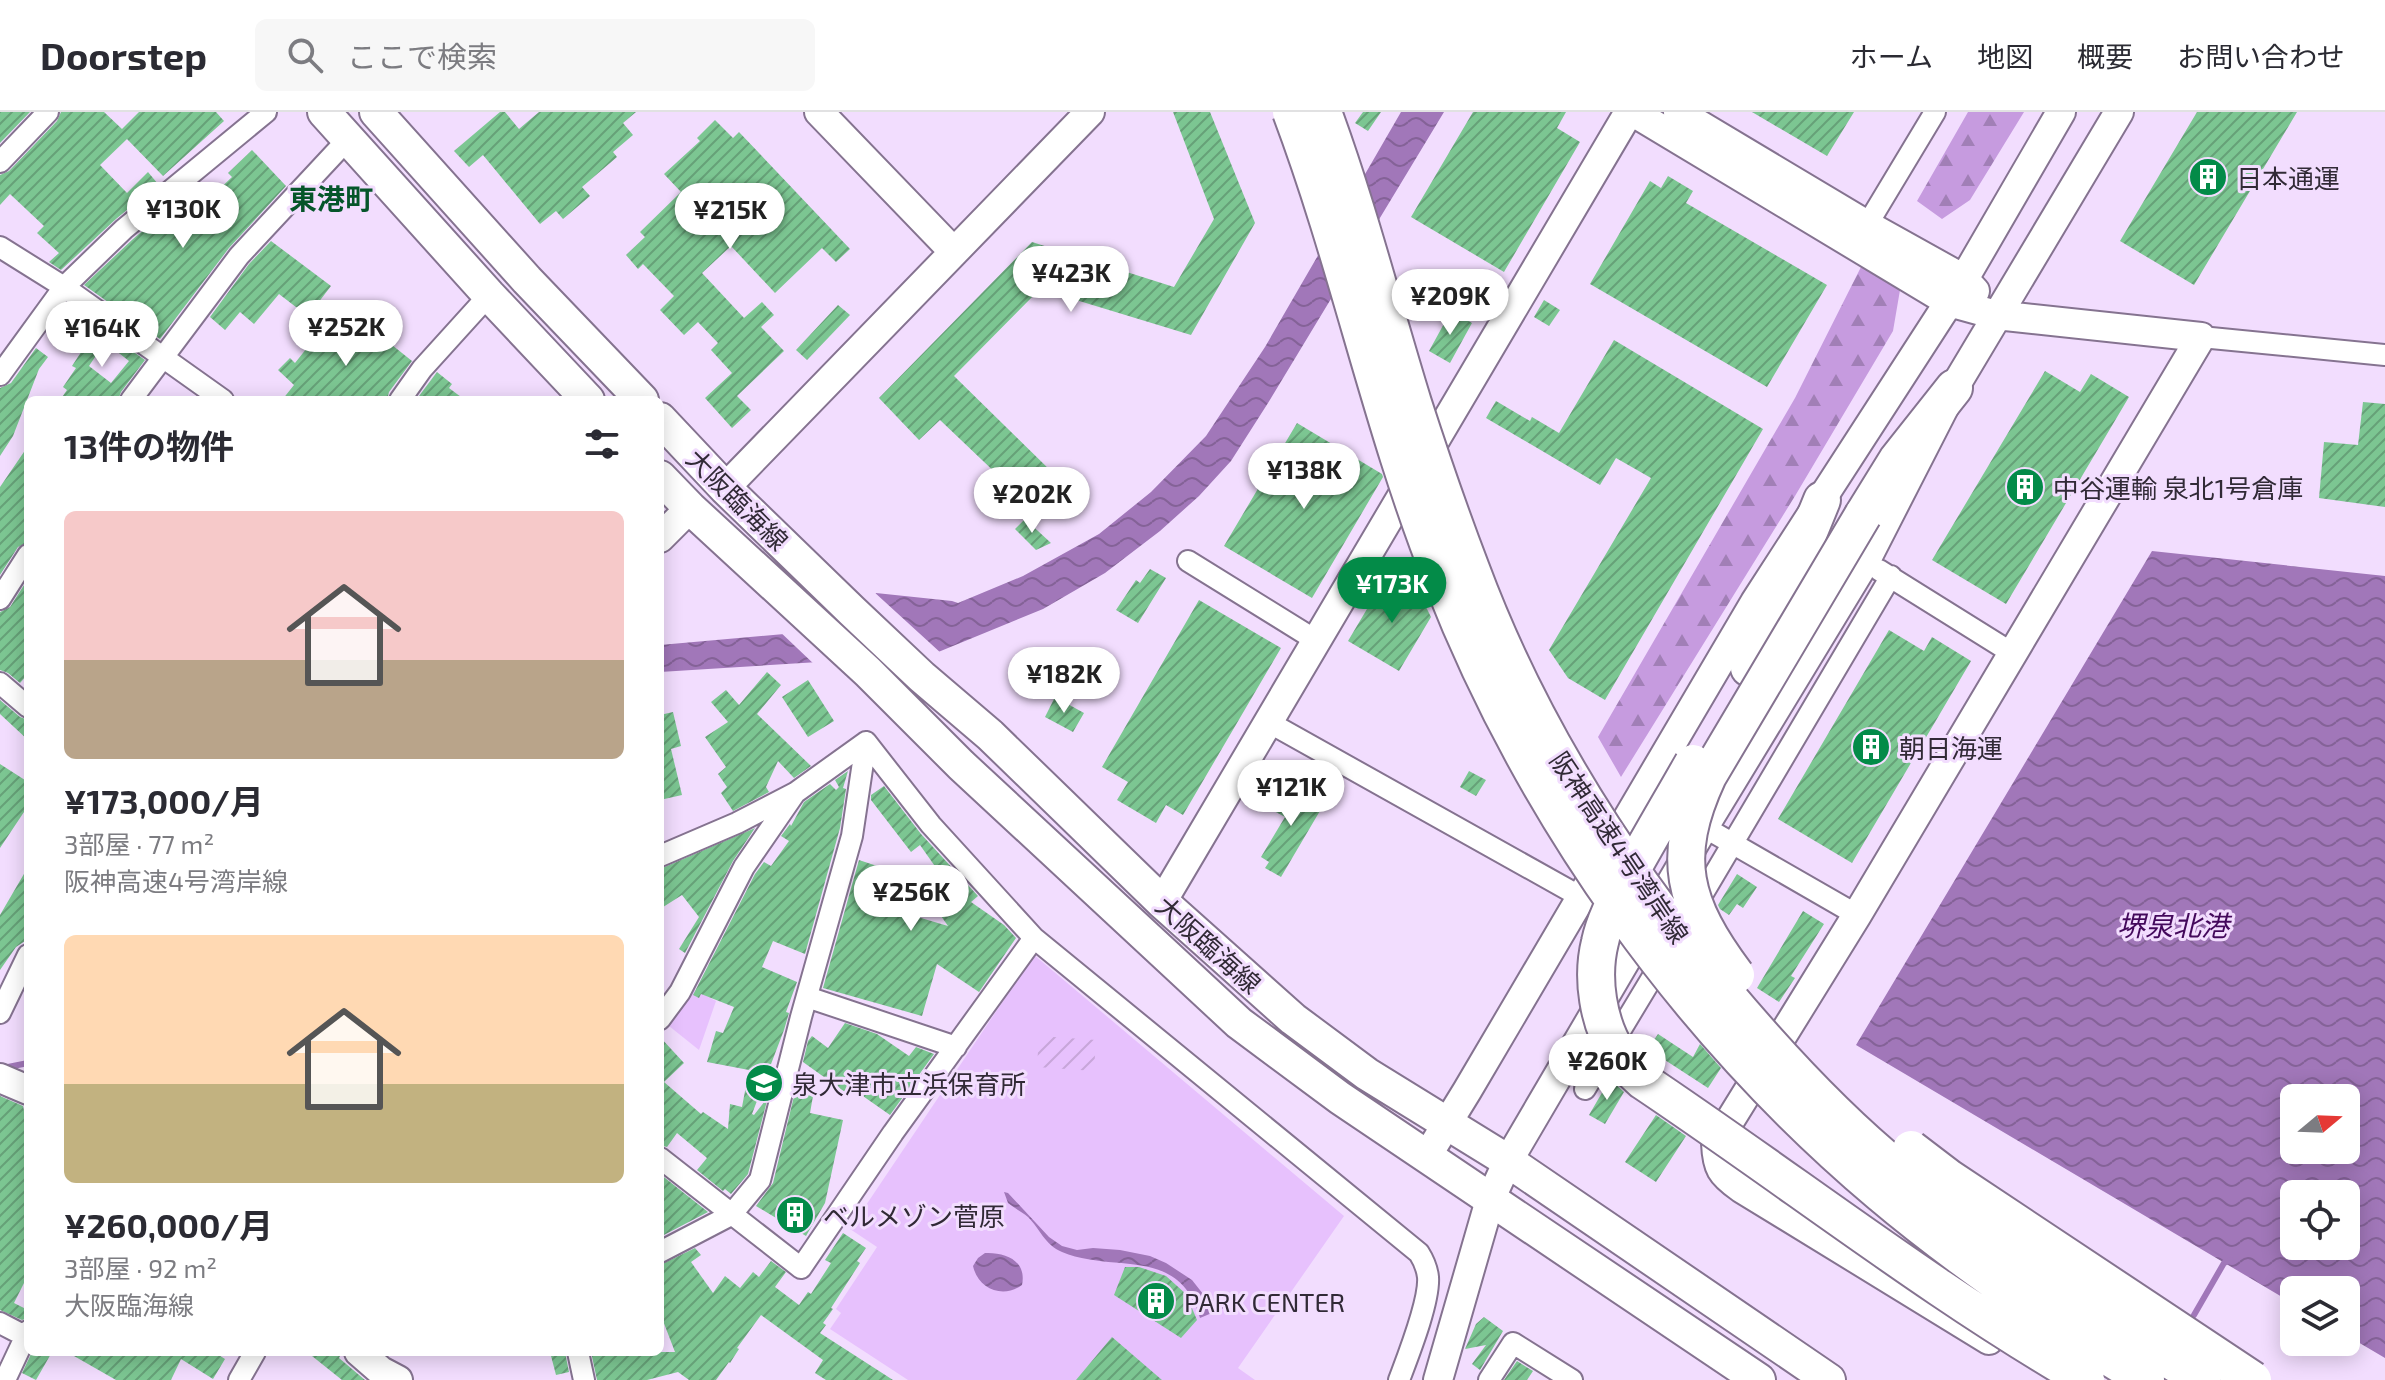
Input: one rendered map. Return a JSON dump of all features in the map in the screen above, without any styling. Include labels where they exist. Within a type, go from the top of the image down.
[{"type":"highway","name":"阪神高速4号湾岸線","points":[[1291,112],[1335,238],[1413,503],[1442,580],[1479,669],[1523,756],[1571,837],[1675,982],[1739,1057],[1807,1126],[1880,1193],[1957,1254],[2146,1380]]},
{"type":"highway","name":"阪神高速4号湾岸線","points":[[1323,112],[1362,227],[1414,404],[1472,572],[1506,656],[1550,742],[1593,815],[1640,885],[1754,1028],[1822,1101],[1896,1168],[2010,1255],[2202,1380]]},
{"type":"highway","points":[[1954,388],[1897,460],[1717,761],[1699,796],[1686,842],[1688,883],[1703,922],[1725,959],[1757,999],[1848,1094],[1898,1140],[1949,1178],[2253,1380]]},
{"type":"highway","points":[[1822,500],[1783,596],[1749,668],[1648,841],[1607,921],[1600,942],[1597,983],[1603,1019],[1619,1056],[1643,1081],[1914,1271],[2086,1380]]},
{"type":"main road","points":[[324,112],[584,396]]},
{"type":"main road","points":[[376,112],[527,280],[638,396]]},
{"type":"main road","name":"大阪臨海線","points":[[664,423],[725,488],[852,611],[990,735],[1162,902],[1293,1019],[1367,1074],[1508,1161],[1829,1380]]},
{"type":"main road","name":"大阪臨海線","points":[[664,481],[868,672],[961,765],[1239,1023],[1340,1098],[1759,1380]]},
{"type":"street","points":[[0,162],[48,112]]},
{"type":"street","points":[[0,375],[64,287],[124,229],[266,112]]},
{"type":"street","points":[[819,112],[954,252]]},
{"type":"street","points":[[725,488],[1090,112]]},
{"type":"street","points":[[1162,902],[1631,112],[1996,315],[2385,355]]},
{"type":"street","points":[[1678,112],[1867,225],[1956,291]]},
{"type":"street","points":[[1867,225],[1935,112]]},
{"type":"street","points":[[1427,1156],[1755,602],[1956,291],[2061,112]]},
{"type":"street","points":[[1438,1380],[1490,1200],[1508,1161],[1704,827],[1865,562],[1954,388],[2119,112]]},
{"type":"street","points":[[134,396],[239,256],[348,139]]},
{"type":"street","points":[[4,258],[64,287],[217,396]]},
{"type":"street","points":[[403,396],[422,369],[489,295]]},
{"type":"street","points":[[2053,1380],[1724,1176],[1716,1158],[1716,1143],[1857,915],[2201,337]]},
{"type":"street","points":[[664,534],[690,508]]},
{"type":"street","points":[[0,599],[24,561]]},
{"type":"street","points":[[1188,561],[1317,641]]},
{"type":"street","points":[[1865,562],[2012,653]]},
{"type":"street","points":[[1585,1089],[1891,576]]},
{"type":"street","points":[[0,683],[24,695]]},
{"type":"street","points":[[1270,723],[1581,897]]},
{"type":"street","points":[[664,854],[737,823],[795,793],[866,742]]},
{"type":"street","points":[[866,742],[931,825],[1034,938],[1419,1253],[1428,1282],[1411,1348],[1399,1380]]},
{"type":"street","points":[[664,1250],[731,1215],[760,1180],[852,836],[866,742]]},
{"type":"street","points":[[664,1014],[680,992],[744,867],[795,793]]},
{"type":"street","points":[[1704,827],[1857,915]]},
{"type":"street","points":[[664,1161],[801,1268],[893,1133],[1034,938]]},
{"type":"street","points":[[0,1013],[24,963]]},
{"type":"street","points":[[807,997],[956,1047]]},
{"type":"street","points":[[0,1078],[24,1088]]},
{"type":"street","points":[[0,1323],[24,1333]]},
{"type":"street","points":[[5,1380],[24,1340]]},
{"type":"street","points":[[1489,1380],[1513,1343],[1572,1380]]},
{"type":"street","points":[[239,1380],[253,1356]]},
{"type":"street","points":[[364,1356],[398,1380]]},
{"type":"street","points":[[579,1356],[584,1380]]},
{"type":"green space","points":[[1968,112],[2024,112],[1970,200],[1942,219],[1917,201]]},
{"type":"green space","points":[[1861,267],[1900,290],[1893,331],[1621,777],[1598,737],[1795,398]]},
{"type":"shaded area","points":[[1034,955],[1344,1216],[1238,1368],[1255,1380],[908,1380],[830,1329],[841,1313],[836,1309],[877,1247],[850,1229]]},
{"type":"shaded area","points":[[691,988],[716,1001],[699,1050],[669,1026]]},
{"type":"shaded area","points":[[1039,1036],[1096,1040],[1094,1071],[1037,1067]]},
{"type":"water","points":[[1401,112],[1444,112],[1231,461],[1199,496],[1160,531],[1105,573],[1043,609],[931,655],[664,672],[664,645],[840,629],[876,593],[958,603],[1023,576],[1099,534],[1151,492],[1206,436],[1265,347]]},
{"type":"water","name":"堺泉北港","points":[[2152,551],[2385,576],[2385,1358],[2360,1343],[2360,1276],[2280,1276],[2280,1296],[1856,1045]]},
{"type":"water","points":[[1004,1192],[1062,1246],[1077,1250],[1120,1250],[1150,1256],[1192,1280],[1207,1299],[1216,1301],[1231,1293],[1238,1294],[1238,1302],[1200,1318],[1190,1295],[1177,1280],[1161,1271],[1082,1258],[1056,1249],[1028,1217],[1008,1203]]},
{"type":"water","points":[[985,1253],[1007,1256],[1018,1264],[1023,1277],[1022,1285],[999,1291],[980,1281],[973,1266]]},
{"type":"pier","points":[[873,591],[942,654],[931,658],[816,666],[777,629],[840,624]]},
{"type":"building","points":[[0,112],[30,112],[0,143]]},
{"type":"building","points":[[61,112],[104,112],[122,129],[139,112],[216,112],[224,121],[163,176],[127,139],[100,165],[127,193],[148,172],[158,184],[61,270],[49,262],[59,253],[37,233],[44,226],[10,194],[0,205],[0,175],[9,171],[57,121]]},
{"type":"building","points":[[500,112],[505,112],[519,129],[539,112],[636,112],[623,123],[633,135],[613,152],[617,157],[582,187],[590,196],[563,219],[556,211],[540,224],[483,155],[469,167],[454,151]]},
{"type":"building","points":[[1173,112],[1210,112],[1255,223],[1191,335],[1040,289],[954,376],[1055,475],[1023,499],[940,420],[919,440],[879,398],[1032,242],[1174,287],[1214,219]]},
{"type":"building","points":[[1363,112],[1381,112],[1368,131],[1355,123]]},
{"type":"building","points":[[1473,112],[1566,112],[1557,128],[1580,142],[1504,272],[1411,217]]},
{"type":"building","points":[[1752,112],[1854,112],[1827,156]]},
{"type":"building","name":"日本通運","points":[[2197,112],[2297,112],[2194,285],[2120,241]]},
{"type":"building","points":[[715,120],[733,138],[739,132],[850,249],[836,262],[822,248],[775,293],[731,246],[702,273],[744,318],[762,302],[774,315],[761,327],[784,351],[737,396],[751,410],[732,428],[705,398],[732,373],[711,350],[718,343],[698,322],[684,335],[660,310],[674,296],[643,264],[638,269],[626,255],[645,237],[640,232],[681,192],[664,174],[700,141],[697,138]]},
{"type":"building","points":[[252,150],[286,186],[229,248],[160,339],[84,285],[175,204],[199,233],[220,209],[210,198],[232,177],[228,173]]},
{"type":"building","points":[[1668,176],[1693,191],[1686,203],[1827,285],[1767,387],[1590,284],[1650,181],[1661,188]]},
{"type":"building","points":[[271,241],[331,286],[318,303],[329,312],[318,324],[279,294],[254,324],[240,312],[225,330],[210,317],[249,264]]},
{"type":"building","points":[[1544,300],[1560,310],[1549,326],[1534,317]]},
{"type":"building","points":[[838,305],[850,315],[807,360],[796,350]]},
{"type":"building","points":[[1451,311],[1472,323],[1450,363],[1429,351]]},
{"type":"building","points":[[362,321],[412,361],[388,396],[285,396],[294,385],[278,370],[290,358],[295,363],[322,329],[342,345]]},
{"type":"building","points":[[95,325],[145,360],[120,396],[63,396],[67,390],[63,387],[76,368],[72,366],[87,343],[84,340]],"holes":[[[105,342],[129,361],[111,383],[89,366]]]},
{"type":"building","points":[[1614,340],[1763,429],[1605,700],[1568,678],[1549,650],[1651,478],[1616,458],[1600,485],[1486,418],[1496,401],[1530,421],[1532,417],[1559,433]]},
{"type":"building","points":[[36,348],[48,357],[39,369],[29,396],[24,396],[24,408],[13,436],[0,456],[0,388],[11,383]]},
{"type":"building","name":"中谷運輸 泉北1号倉庫","points":[[2045,371],[2080,392],[2091,374],[2129,397],[2006,604],[1932,560]]},
{"type":"building","points":[[437,372],[452,384],[449,388],[460,396],[419,396]]},
{"type":"building","points":[[2363,402],[2385,404],[2385,507],[2319,498],[2324,442],[2358,445]]},
{"type":"building","points":[[1297,423],[1383,477],[1312,598],[1224,546]]},
{"type":"building","points":[[24,452],[24,544],[18,547],[0,575],[0,487]]},
{"type":"building","points":[[1025,519],[1051,543],[1036,550],[1015,529]]},
{"type":"building","points":[[1150,569],[1166,578],[1138,623],[1116,610],[1136,580],[1140,583]]},
{"type":"building","points":[[1383,582],[1407,596],[1414,583],[1431,617],[1399,671],[1348,641]]},
{"type":"building","points":[[24,585],[24,678],[20,683],[0,670],[0,612],[10,607]]},
{"type":"building","points":[[1199,600],[1281,648],[1183,815],[1166,805],[1156,823],[1117,800],[1128,782],[1102,767]]},
{"type":"building","name":"朝日海運","points":[[1889,630],[1924,651],[1932,637],[1971,661],[1852,863],[1778,819]]},
{"type":"building","points":[[767,672],[781,685],[757,714],[811,766],[794,778],[778,761],[766,787],[769,792],[733,811],[721,793],[727,787],[718,774],[726,767],[705,737],[728,722],[711,702],[726,690],[739,705]]},
{"type":"building","points":[[808,680],[834,721],[808,737],[782,697]]},
{"type":"building","points":[[1055,697],[1084,713],[1073,732],[1045,717]]},
{"type":"building","points":[[0,700],[24,718],[24,736],[0,714]]},
{"type":"building","points":[[673,712],[681,746],[671,749],[682,795],[664,799],[664,714]]},
{"type":"building","points":[[0,764],[24,779],[24,812],[0,848]]},
{"type":"building","points":[[848,771],[843,788],[846,789],[840,828],[805,954],[773,941],[762,967],[797,982],[786,1012],[789,1013],[784,1030],[752,1114],[768,1097],[748,1174],[731,1194],[697,1170],[707,1158],[677,1133],[667,1147],[664,1146],[664,1082],[701,1114],[703,1112],[728,1129],[730,1104],[742,1107],[749,1070],[707,1062],[716,1031],[723,1033],[734,1007],[701,994],[699,998],[693,995],[755,874],[764,862],[771,866],[789,841],[781,836],[791,826],[804,802],[830,784],[836,790],[839,787],[835,780]]},
{"type":"building","points":[[1469,771],[1486,780],[1476,796],[1460,787]]},
{"type":"building","points":[[1290,784],[1324,804],[1281,877],[1265,868],[1269,862],[1261,857],[1285,817],[1274,811]]},
{"type":"building","points":[[884,786],[921,834],[978,896],[971,902],[1004,925],[1016,938],[979,992],[937,964],[922,1016],[823,988],[859,860],[880,867],[874,887],[899,894],[894,910],[948,926],[932,903],[951,889],[920,845],[911,852],[871,800],[871,795]]},
{"type":"building","points":[[755,828],[733,861],[685,953],[679,949],[699,917],[682,895],[664,906],[664,867]]},
{"type":"building","points":[[24,874],[24,942],[16,947],[0,970],[0,915]]},
{"type":"building","points":[[1737,874],[1757,887],[1743,908],[1737,904],[1729,915],[1718,905]]},
{"type":"building","points":[[1803,911],[1824,924],[1791,976],[1795,978],[1779,1002],[1757,988]]},
{"type":"building","points":[[845,1023],[877,1034],[909,1056],[916,1047],[934,1054],[890,1115],[850,1087],[849,1095],[803,1062],[812,1036],[828,1048]]},
{"type":"building","points":[[1658,1034],[1693,1057],[1700,1044],[1721,1068],[1708,1088],[1648,1049]]},
{"type":"building","points":[[664,1041],[684,1063],[664,1082]]},
{"type":"building","points":[[1610,1079],[1624,1092],[1605,1124],[1589,1115]]},
{"type":"building","points":[[795,1092],[813,1096],[810,1113],[843,1120],[825,1203],[806,1236],[756,1206],[773,1183]]},
{"type":"building","points":[[0,1096],[23,1106],[24,1110],[24,1283],[14,1303],[24,1308],[24,1319],[0,1310]]},
{"type":"building","points":[[1656,1115],[1686,1136],[1656,1182],[1625,1162]]},
{"type":"building","points":[[664,1177],[708,1212],[664,1235]]},
{"type":"building","points":[[843,1233],[866,1248],[820,1333],[893,1380],[826,1380],[815,1373],[823,1360],[761,1315],[716,1380],[689,1380],[678,1372],[647,1380],[597,1380],[592,1356],[664,1356],[664,1352],[675,1352],[664,1323],[664,1263],[695,1248],[701,1255],[691,1262],[713,1293],[725,1276],[740,1288],[753,1272],[759,1277],[771,1261],[786,1272],[775,1287],[799,1305],[808,1292],[811,1294],[831,1263],[825,1260]]},
{"type":"building","name":"PARK CENTER","points":[[1125,1267],[1139,1267],[1166,1276],[1186,1294],[1197,1320],[1181,1338],[1114,1295]]},
{"type":"building","points":[[1484,1317],[1503,1331],[1480,1370],[1472,1364],[1486,1345],[1465,1349],[1476,1324]]},
{"type":"building","points":[[1112,1337],[1162,1380],[1076,1380]]},
{"type":"building","points":[[30,1356],[50,1356],[36,1380],[22,1373]]},
{"type":"building","points":[[74,1356],[220,1356],[225,1359],[213,1379],[181,1359],[171,1380],[116,1380]]},
{"type":"building","points":[[312,1356],[340,1356],[365,1380],[342,1380]]},
{"type":"building","points":[[551,1356],[566,1356],[569,1372],[556,1375]]},
{"type":"building","points":[[1517,1361],[1533,1371],[1527,1380],[1504,1380]]},
{"type":"waterway","points":[[3,1068],[24,1064]]},
{"type":"waterway","points":[[2194,1315],[2224,1263],[2231,1260]]},
{"type":"place","name":"日本通運","points":[[2208,177]]},
{"type":"place","name":"中谷運輸 泉北1号倉庫","points":[[2025,487]]},
{"type":"place","name":"朝日海運","points":[[1871,747]]},
{"type":"place","name":"泉大津市立浜保育所","points":[[764,1083]]},
{"type":"place","name":"ベルメゾン菅原","points":[[795,1215]]},
{"type":"place","name":"PARK CENTER","points":[[1156,1301]]},
{"type":"district","name":"東港町","points":[[331,198]]}]
